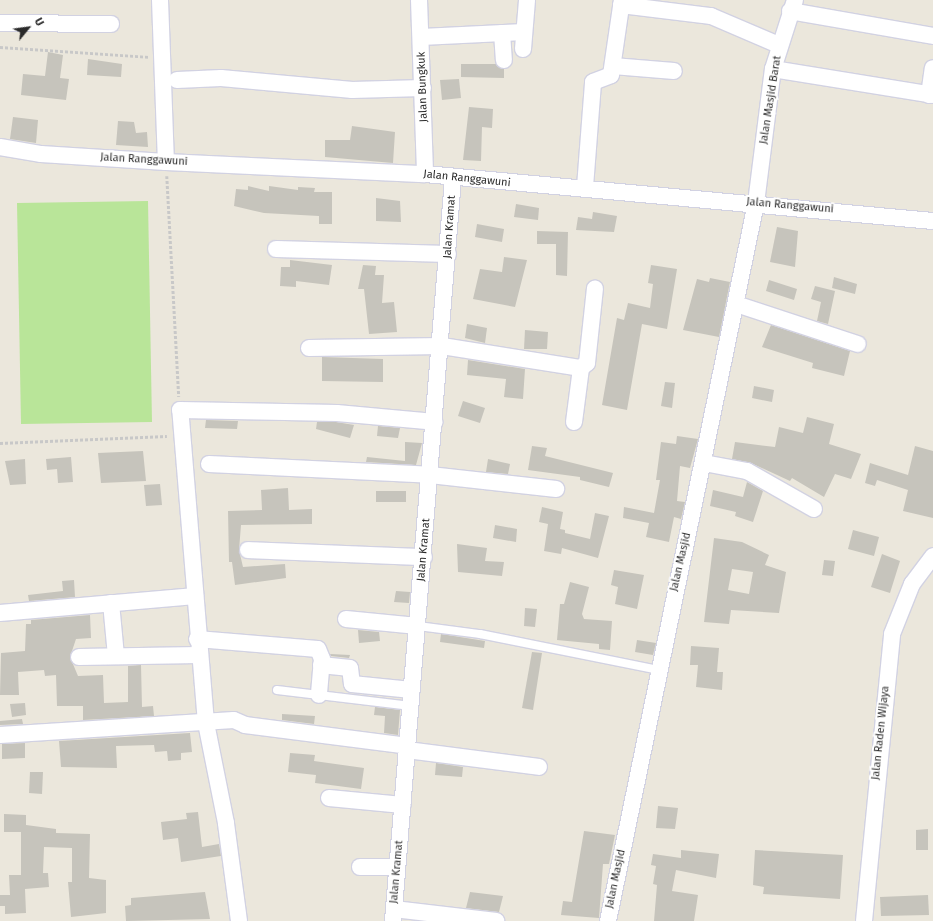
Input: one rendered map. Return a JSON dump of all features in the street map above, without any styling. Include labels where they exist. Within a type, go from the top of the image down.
[{"type":"street","points":[[160,0],[162,57],[174,162]]},
{"type":"street","name":"Jalan Bungkuk","points":[[419,0],[424,88],[425,174]]},
{"type":"street","points":[[523,49],[526,0]]},
{"type":"street","points":[[585,187],[593,82],[610,77],[613,66],[621,3],[717,17],[779,45]]},
{"type":"street","points":[[792,6],[933,36]]},
{"type":"street","name":"Jalan Masjid Barat","points":[[756,203],[773,69],[792,6]]},
{"type":"street","points":[[0,23],[111,24]]},
{"type":"street","points":[[421,37],[524,32]]},
{"type":"street","points":[[502,33],[504,60]]},
{"type":"street","points":[[613,66],[674,71]]},
{"type":"street","points":[[773,69],[931,95],[933,68]]},
{"type":"street","points":[[177,80],[221,78],[352,90],[424,88]]},
{"type":"street","name":"Jalan Ranggawuni","points":[[0,147],[174,162],[425,174],[453,178],[585,187],[933,221]]},
{"type":"street","name":"Jalan Kramat","points":[[393,915],[442,346],[453,178]]},
{"type":"street","name":"Jalan Masjid","points":[[608,921],[659,670],[704,463],[756,203]]},
{"type":"street","points":[[276,249],[448,254]]},
{"type":"street","points":[[574,422],[581,368],[587,363],[596,288]]},
{"type":"street","points":[[736,304],[858,344]]},
{"type":"street","points":[[309,348],[442,346],[581,368]]},
{"type":"street","points":[[239,921],[226,823],[206,723],[199,655],[202,640],[195,596],[183,435],[185,410],[337,413],[435,422]]},
{"type":"street","points":[[704,463],[747,471],[814,510]]},
{"type":"street","points":[[209,464],[430,475],[556,489]]},
{"type":"street","points":[[248,550],[424,557]]},
{"type":"street","name":"Jalan Raden Wijaya","points":[[864,921],[892,634],[912,584],[933,556]]},
{"type":"street","points":[[0,613],[195,596]]},
{"type":"street","points":[[111,603],[116,656]]},
{"type":"street","points":[[346,619],[418,626]]},
{"type":"street","points":[[202,640],[318,649],[321,665],[319,695]]},
{"type":"street","points":[[79,657],[199,655]]},
{"type":"street","points":[[321,665],[350,668],[352,684],[412,698]]},
{"type":"street","points":[[0,735],[229,721],[245,725],[539,767]]},
{"type":"street","points":[[329,798],[403,805]]},
{"type":"street","points":[[360,867],[398,867]]},
{"type":"street","points":[[393,915],[496,921]]},
{"type":"lane","points":[[418,626],[480,634],[659,670]]},
{"type":"lane","points":[[277,690],[319,695],[412,698]]},
{"type":"path","points":[[0,47],[162,57]]},
{"type":"path","points":[[174,162],[185,410]]},
{"type":"path","points":[[0,443],[183,435]]},
{"type":"green space","points":[[148,201],[152,422],[21,424],[17,203]]},
{"type":"building","points":[[48,52],[63,55],[60,78],[69,79],[66,100],[21,95],[23,74],[45,76]]},
{"type":"building","points":[[88,59],[122,64],[121,77],[87,75]]},
{"type":"building","points":[[461,64],[496,64],[504,69],[504,78],[461,77]]},
{"type":"building","points":[[459,79],[461,98],[442,100],[440,80]]},
{"type":"building","points":[[469,107],[493,109],[492,128],[482,127],[481,161],[463,160]]},
{"type":"building","points":[[13,117],[38,120],[36,143],[10,139]]},
{"type":"building","points":[[118,121],[134,122],[136,133],[147,132],[148,147],[116,145]]},
{"type":"building","points":[[352,126],[395,132],[393,163],[325,157],[325,140],[350,140]]},
{"type":"building","points":[[248,186],[269,191],[269,186],[298,190],[298,187],[315,188],[314,192],[332,192],[332,224],[319,224],[319,216],[264,213],[234,206],[236,189],[248,190]]},
{"type":"building","points":[[376,198],[400,201],[401,222],[376,221]]},
{"type":"building","points":[[516,204],[539,208],[538,220],[514,217]]},
{"type":"building","points":[[593,212],[617,216],[614,232],[576,230],[578,217],[592,219]]},
{"type":"building","points":[[477,224],[504,229],[502,242],[475,237]]},
{"type":"building","points":[[777,227],[798,231],[795,267],[770,262]]},
{"type":"building","points":[[537,231],[568,232],[567,276],[556,275],[556,244],[537,244]]},
{"type":"building","points":[[504,257],[527,260],[515,307],[473,299],[480,269],[502,272]]},
{"type":"building","points":[[290,260],[332,265],[329,285],[296,281],[296,287],[280,286],[281,267],[290,267]]},
{"type":"building","points":[[363,265],[376,266],[375,275],[384,275],[382,303],[394,302],[397,332],[369,334],[364,289],[358,289]]},
{"type":"building","points":[[651,265],[677,269],[667,329],[642,324],[627,410],[602,405],[617,318],[624,320],[628,303],[650,308],[653,284],[648,283]]},
{"type":"building","points":[[834,277],[857,284],[855,294],[832,288]]},
{"type":"building","points":[[710,278],[730,282],[719,337],[683,330],[697,279],[709,282]]},
{"type":"building","points":[[769,280],[797,289],[794,300],[766,291]]},
{"type":"building","points":[[815,286],[835,291],[828,324],[817,321],[821,302],[811,299]]},
{"type":"building","points":[[467,324],[487,328],[485,343],[465,338]]},
{"type":"building","points":[[771,325],[850,351],[844,376],[812,368],[813,363],[762,347]]},
{"type":"building","points":[[525,330],[548,332],[547,349],[524,349]]},
{"type":"building","points":[[322,357],[383,359],[383,382],[322,381]]},
{"type":"building","points":[[468,360],[525,369],[523,399],[504,397],[506,379],[467,375]]},
{"type":"building","points":[[665,382],[675,383],[672,408],[661,406]]},
{"type":"building","points":[[754,386],[774,390],[772,402],[752,398]]},
{"type":"building","points":[[463,401],[485,408],[480,423],[458,416]]},
{"type":"building","points":[[807,417],[834,424],[829,444],[861,454],[851,479],[835,474],[824,497],[792,478],[790,481],[751,463],[732,459],[735,442],[775,447],[779,427],[803,433]]},
{"type":"building","points":[[206,420],[238,421],[237,429],[205,428]]},
{"type":"building","points":[[317,422],[336,422],[354,425],[350,438],[316,429]]},
{"type":"building","points":[[378,426],[400,428],[398,438],[377,436]]},
{"type":"building","points":[[677,436],[698,439],[690,468],[680,466],[677,501],[685,502],[681,519],[674,517],[669,542],[646,537],[649,523],[623,518],[624,507],[654,513],[660,480],[656,480],[661,442],[676,444]]},
{"type":"building","points":[[405,442],[422,443],[416,465],[366,462],[367,457],[405,461]]},
{"type":"building","points":[[532,446],[547,448],[545,456],[613,473],[609,487],[580,480],[580,477],[528,470]]},
{"type":"building","points":[[915,446],[933,451],[933,518],[903,511],[908,490],[877,480],[875,486],[865,483],[870,463],[908,475]]},
{"type":"building","points":[[143,451],[146,481],[101,483],[98,453]]},
{"type":"building","points":[[71,457],[73,482],[58,483],[57,469],[47,470],[46,459]]},
{"type":"building","points":[[25,459],[26,484],[10,485],[5,461]]},
{"type":"building","points":[[488,459],[510,464],[508,474],[486,472]]},
{"type":"building","points":[[747,482],[763,491],[753,522],[735,516],[736,512],[710,506],[713,490],[743,497]]},
{"type":"building","points":[[160,484],[162,505],[146,506],[144,485]]},
{"type":"building","points":[[288,488],[289,510],[312,509],[312,524],[241,525],[239,550],[243,567],[285,564],[286,578],[235,585],[232,562],[229,562],[228,511],[262,510],[261,490]]},
{"type":"building","points":[[376,491],[406,491],[406,502],[376,502]]},
{"type":"building","points":[[542,507],[563,512],[560,529],[565,530],[565,533],[590,539],[595,513],[609,516],[598,558],[562,548],[561,554],[544,551],[548,524],[539,522]]},
{"type":"building","points":[[495,525],[517,529],[516,542],[493,538]]},
{"type":"building","points":[[853,530],[879,537],[874,556],[848,549]]},
{"type":"building","points":[[714,538],[742,542],[769,555],[765,565],[786,572],[779,613],[731,610],[729,624],[704,622]],"holes":[[[732,569],[753,572],[749,594],[728,590]]]},
{"type":"building","points":[[457,544],[487,548],[485,561],[504,562],[502,576],[458,572]]},
{"type":"building","points":[[882,554],[900,561],[890,593],[871,587]]},
{"type":"building","points":[[824,560],[835,561],[833,576],[822,575]]},
{"type":"building","points":[[614,570],[644,575],[637,609],[615,604],[618,587],[611,585]]},
{"type":"building","points":[[74,580],[75,597],[29,601],[28,595],[63,591],[62,581]]},
{"type":"building","points":[[570,582],[589,587],[582,614],[584,619],[612,621],[610,650],[599,649],[599,644],[557,640],[560,604],[564,604]]},
{"type":"building","points":[[396,591],[410,592],[409,603],[394,602]]},
{"type":"building","points":[[525,608],[537,609],[535,627],[524,626]]},
{"type":"building","points":[[90,615],[91,638],[76,639],[70,657],[78,676],[103,675],[104,703],[128,702],[128,666],[141,665],[142,707],[153,706],[154,716],[83,720],[83,706],[57,706],[56,675],[45,676],[44,670],[18,672],[19,695],[0,695],[1,653],[25,651],[26,624],[31,624],[31,620]]},
{"type":"building","points":[[358,630],[379,632],[380,641],[359,643]]},
{"type":"building","points":[[441,634],[485,641],[484,648],[440,642]]},
{"type":"building","points":[[637,640],[656,643],[653,655],[635,652]]},
{"type":"building","points":[[691,646],[719,648],[717,672],[723,672],[722,690],[696,687],[698,665],[690,665]]},
{"type":"building","points":[[532,652],[542,653],[533,710],[522,708]]},
{"type":"building","points":[[330,654],[350,655],[349,658],[331,656]]},
{"type":"building","points":[[25,703],[26,715],[12,717],[10,704]]},
{"type":"building","points":[[375,707],[400,710],[398,735],[384,733],[385,716],[374,715]]},
{"type":"building","points":[[282,714],[315,716],[314,724],[282,720]]},
{"type":"building","points":[[22,719],[23,724],[0,725],[0,721]]},
{"type":"building","points":[[190,733],[192,752],[181,753],[181,760],[168,761],[167,751],[155,752],[154,745],[116,746],[117,768],[61,767],[59,741]]},
{"type":"building","points":[[25,743],[25,758],[2,759],[2,744]]},
{"type":"building","points":[[290,753],[315,755],[314,761],[364,768],[361,789],[315,783],[316,775],[288,772]]},
{"type":"building","points":[[436,763],[463,767],[462,777],[435,775]]},
{"type":"building","points":[[30,772],[43,772],[42,794],[29,793]]},
{"type":"building","points":[[658,806],[678,808],[675,829],[656,828]]},
{"type":"building","points":[[198,812],[202,847],[219,844],[221,856],[181,862],[178,838],[163,840],[161,822],[187,819],[186,813]]},
{"type":"building","points":[[4,814],[26,815],[26,825],[56,829],[56,833],[90,834],[89,878],[106,880],[106,913],[71,917],[68,882],[72,882],[72,848],[44,847],[43,873],[48,873],[49,887],[25,889],[26,913],[5,914],[5,906],[0,906],[0,895],[10,895],[9,875],[21,875],[21,832],[4,832]]},
{"type":"building","points":[[928,829],[928,850],[916,850],[916,830]]},
{"type":"building","points":[[584,831],[615,835],[609,864],[603,864],[599,918],[561,915],[563,901],[572,902]]},
{"type":"building","points":[[681,850],[719,854],[716,878],[676,870],[672,891],[698,895],[694,921],[654,921],[657,885],[653,884],[656,866],[651,865],[653,854],[681,858]]},
{"type":"building","points":[[755,850],[843,855],[840,899],[763,894],[764,887],[753,885]]},
{"type":"building","points":[[205,892],[210,919],[126,921],[125,906],[131,905],[131,898]]},
{"type":"building","points":[[470,892],[503,896],[499,912],[466,908]]},
{"type":"building","points":[[928,895],[929,915],[881,916],[880,897]]}]
